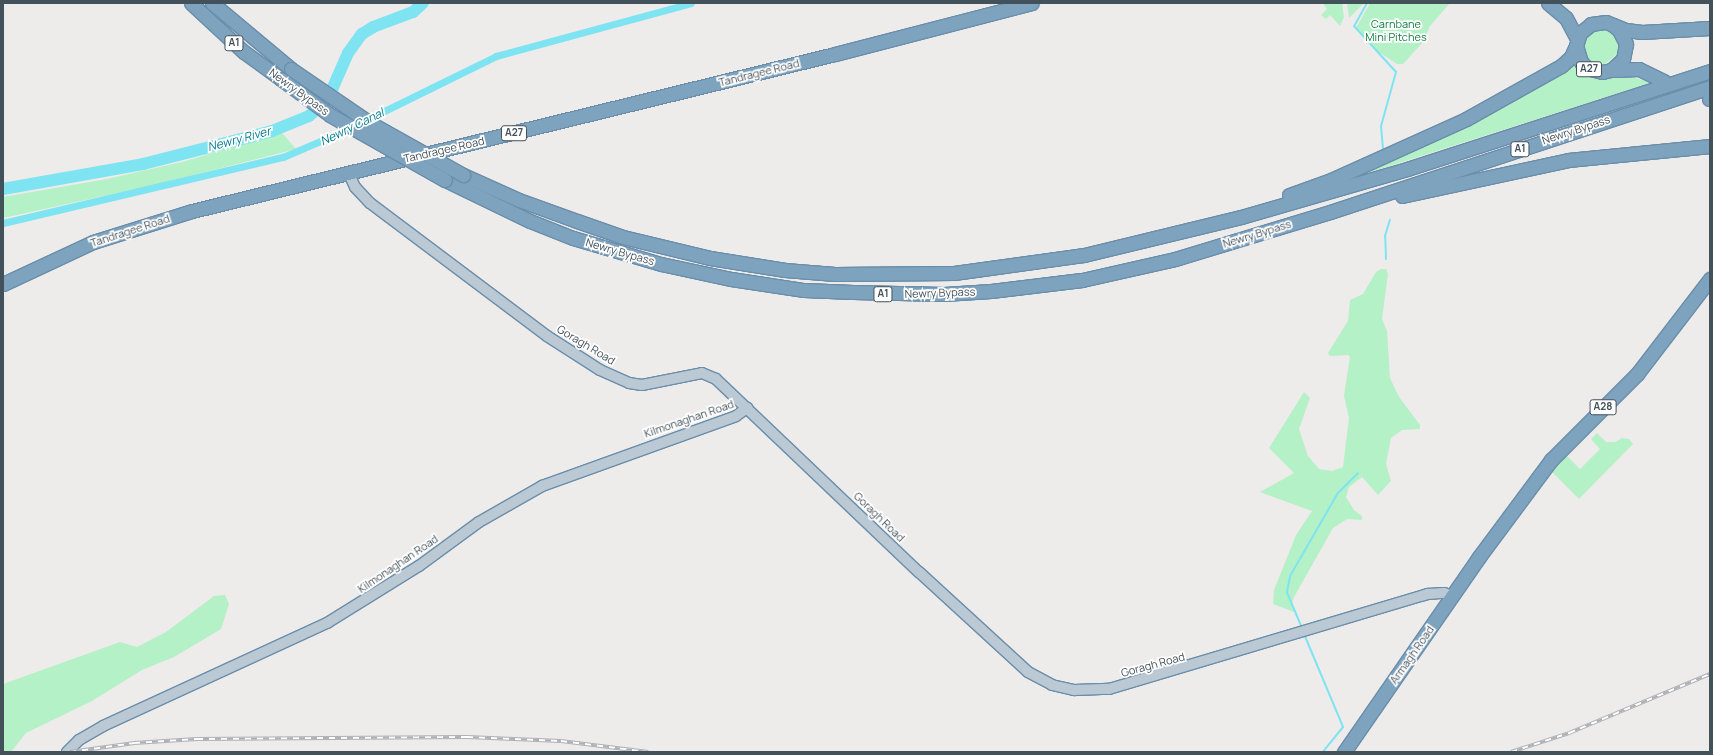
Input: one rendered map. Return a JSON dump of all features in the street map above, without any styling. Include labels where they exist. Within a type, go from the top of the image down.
[{"type":"highway","name":"Newry Bypass","points":[[191,3],[244,52],[337,119],[445,180],[530,222],[580,240],[661,264],[731,279],[804,290],[894,294],[991,291],[1082,280],[1175,259],[1710,95]]},
{"type":"highway","name":"Newry Bypass","points":[[212,3],[291,69],[370,124],[463,175],[519,200],[562,216],[661,247],[746,264],[835,274],[954,273],[1011,267],[1084,255],[1201,228],[1407,169],[1710,71]]},
{"type":"highway","name":"Tandragee Road","points":[[3,284],[86,245],[192,212],[348,172],[835,54],[1032,3]]},
{"type":"highway","name":"A27","points":[[1548,3],[1566,18],[1592,24],[1606,22],[1613,25]]},
{"type":"highway","name":"A27","points":[[1566,18],[1576,43],[1581,62],[1587,68],[1602,72],[1610,70],[1639,69],[1664,81]]},
{"type":"highway","points":[[1201,228],[1331,180],[1466,119],[1561,66],[1571,57],[1576,43],[1585,27],[1592,24]]},
{"type":"highway","points":[[1613,25],[1642,32],[1710,28]]},
{"type":"highway","points":[[1613,25],[1619,30],[1639,69]]},
{"type":"highway","name":"A27","points":[[1610,70],[1623,59],[1626,44]]},
{"type":"highway","points":[[1330,212],[1561,162],[1710,146]]},
{"type":"highway","name":"Armagh Road","points":[[1344,752],[1479,557],[1551,460],[1637,374],[1708,286]]},
{"type":"street","name":"Goragh Road","points":[[348,172],[355,187],[370,204],[546,336],[600,370],[629,382],[642,385],[706,374],[721,383],[942,593],[1028,672],[1052,685],[1074,690],[1109,689],[1302,633],[1428,594],[1444,593],[1453,596]]},
{"type":"street","name":"Kilmonaghan Road","points":[[67,752],[75,744],[120,717],[327,623],[420,566],[479,522],[542,486],[736,416],[747,408]]},
{"type":"green space","points":[[1323,3],[1342,3],[1344,17],[1340,26],[1330,15],[1326,19],[1321,15],[1327,9]]},
{"type":"green space","points":[[1347,3],[1364,3],[1349,18]]},
{"type":"green space","name":"Carnbane Mini Pitches","points":[[1370,3],[1450,3],[1430,26],[1423,42],[1403,64],[1397,64],[1376,50],[1356,28]]},
{"type":"green space","points":[[1607,26],[1620,41],[1618,53],[1604,65],[1591,63],[1585,59],[1580,40],[1583,34]]},
{"type":"green space","points":[[1569,65],[1574,65],[1588,77],[1601,79],[1622,75],[1653,82],[1327,186]]},
{"type":"green space","points":[[282,133],[296,149],[154,185],[3,218],[3,197],[107,179],[182,162]]},
{"type":"green space","points":[[1381,269],[1386,269],[1388,274],[1382,319],[1387,331],[1390,378],[1399,397],[1420,425],[1420,429],[1402,430],[1391,438],[1386,464],[1391,481],[1378,495],[1362,477],[1349,487],[1346,497],[1354,510],[1362,516],[1362,520],[1347,519],[1333,528],[1294,597],[1292,603],[1297,613],[1273,604],[1274,590],[1296,535],[1312,511],[1260,492],[1294,473],[1269,448],[1304,392],[1310,398],[1299,429],[1308,456],[1319,469],[1332,471],[1343,467],[1349,418],[1344,396],[1350,357],[1348,355],[1330,356],[1328,353],[1348,321],[1350,300],[1363,294],[1376,272]]},
{"type":"green space","points":[[1597,433],[1606,442],[1615,442],[1622,438],[1629,439],[1633,444],[1579,499],[1550,470],[1566,455],[1580,469],[1600,449],[1591,439]]},
{"type":"green space","points":[[225,595],[229,604],[221,629],[174,657],[142,670],[92,701],[26,733],[11,752],[3,752],[3,684],[120,642],[137,647],[166,632],[214,596]]},
{"type":"waterway","name":"Newry River","points":[[3,189],[143,164],[272,131],[309,116],[322,105],[330,94],[348,53],[362,34],[373,27],[413,12],[423,3]]},
{"type":"waterway","name":"Newry Canal","points":[[364,121],[496,56],[691,3]]},
{"type":"waterway","points":[[1367,3],[1354,26],[1396,72],[1381,126],[1383,150]]},
{"type":"waterway","name":"Newry Canal","points":[[3,223],[283,157],[353,127]]},
{"type":"waterway","points":[[1386,259],[1385,236],[1390,220]]},
{"type":"waterway","points":[[1302,628],[1287,592],[1290,576],[1338,493],[1358,473]]},
{"type":"waterway","points":[[1304,634],[1343,727],[1323,752]]},
{"type":"railway","points":[[1511,752],[1569,733],[1710,674]]},
{"type":"railway","points":[[70,752],[134,743],[197,739],[467,737],[561,741],[648,752]]}]
